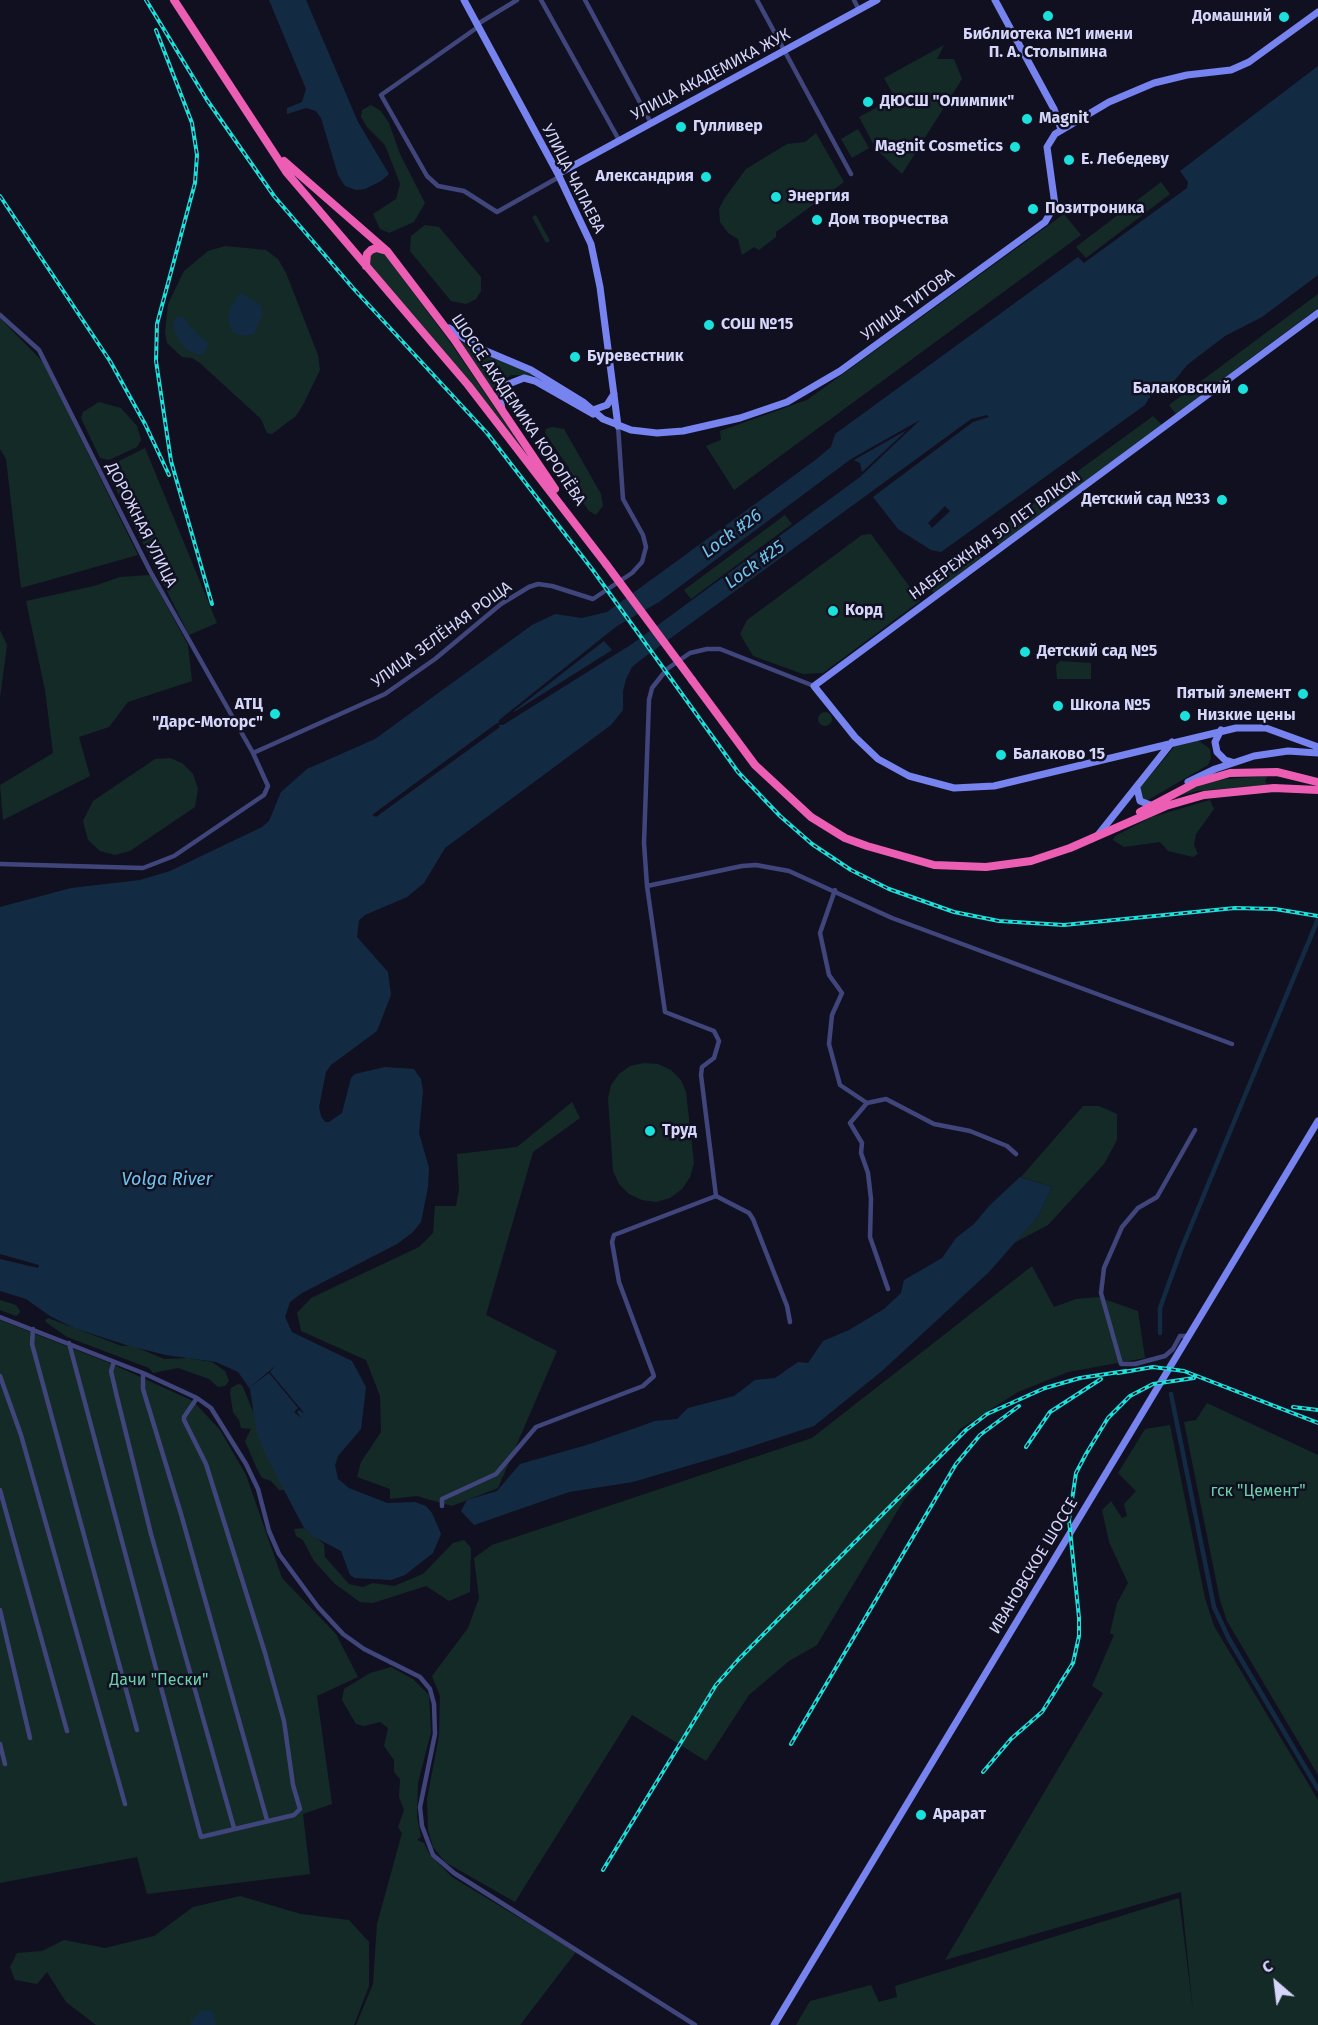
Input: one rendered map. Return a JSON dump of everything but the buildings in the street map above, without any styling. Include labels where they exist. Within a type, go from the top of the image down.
[{"type":"highway","name":"ШОССЕ АКАДЕМИКА КОРОЛЁВА","points":[[174,0],[259,134],[287,173],[468,385],[577,525]]},
{"type":"highway","name":"ШОССЕ АКАДЕМИКА КОРОЛЁВА","points":[[259,134],[298,176],[387,251],[504,414],[577,525]]},
{"type":"highway","points":[[366,266],[367,254],[371,250],[376,248],[387,251]]},
{"type":"highway","points":[[577,525],[755,765],[786,796],[829,828],[867,846],[934,865],[986,867],[1046,857],[1156,808],[1204,795],[1274,788],[1318,790]]},
{"type":"highway","points":[[1156,808],[1171,794],[1204,780],[1230,773],[1277,772],[1318,782]]},
{"type":"highway","points":[[1274,788],[1270,780],[1277,772]]},
{"type":"street","name":"УЛИЦА ЧАПАЕВА","points":[[464,0],[558,176],[591,244],[600,287],[618,426]]},
{"type":"street","points":[[517,0],[381,95],[432,182],[464,191],[497,212],[558,176]]},
{"type":"street","points":[[541,0],[619,140]]},
{"type":"street","points":[[585,0],[651,123]]},
{"type":"street","points":[[757,0],[851,174]]},
{"type":"street","points":[[854,0],[859,10]]},
{"type":"street","name":"УЛИЦА АКАДЕМИКА ЖУК","points":[[558,176],[619,140],[877,0]]},
{"type":"street","points":[[995,0],[1054,109],[1061,129],[1113,100],[1154,82],[1187,75],[1231,70],[1249,62],[1318,12]]},
{"type":"street","name":"УЛИЦА ТИТОВА","points":[[432,311],[466,340],[522,365],[593,410],[603,419],[618,426],[647,433],[685,430],[776,406],[816,387],[1046,222],[1055,205],[1047,147],[1050,138],[1061,129]]},
{"type":"street","name":"НАБЕРЕЖНАЯ 50 ЛЕТ ВЛКСМ","points":[[814,686],[1318,313]]},
{"type":"street","name":"ДОРОЖНАЯ УЛИЦА","points":[[0,315],[39,350],[150,571],[253,753],[268,786],[264,795],[174,856],[143,868],[0,864]]},
{"type":"street","points":[[504,414],[500,399],[503,389],[513,380],[524,378],[535,381],[603,419]]},
{"type":"street","points":[[593,410],[607,405],[614,392]]},
{"type":"street","name":"УЛИЦА ЗЕЛЁНАЯ РОЩА","points":[[253,753],[385,693],[435,659],[501,604],[529,587],[538,584],[552,586],[593,599],[632,573],[642,562],[646,547],[644,535],[623,500],[618,426]]},
{"type":"street","points":[[716,1196],[701,1075],[702,1067],[714,1058],[718,1041],[714,1030],[665,1012],[647,886],[644,843],[649,700],[658,678],[690,653],[707,648],[720,650],[814,686],[855,737],[879,759],[909,776],[942,786],[969,789],[994,786],[1221,730],[1260,727],[1318,747]]},
{"type":"street","points":[[1221,730],[1215,742],[1217,752],[1225,760],[1232,762]]},
{"type":"street","points":[[1288,752],[1293,745],[1291,736]]},
{"type":"street","points":[[1098,835],[1173,742]]},
{"type":"street","points":[[1144,750],[1152,752],[1155,762]]},
{"type":"street","points":[[1171,794],[1192,780],[1232,762],[1266,754],[1318,753]]},
{"type":"street","points":[[1137,786],[1137,797],[1156,808]]},
{"type":"street","points":[[647,886],[756,865],[789,871],[835,890],[892,918],[1232,1044]]},
{"type":"street","points":[[835,890],[820,933],[829,975],[842,993],[832,1015],[829,1044],[840,1085],[867,1103]]},
{"type":"street","points":[[888,1289],[870,1237],[871,1199],[868,1173],[861,1153],[862,1143],[850,1123],[867,1103],[886,1099],[934,1124],[969,1131],[1007,1146],[1016,1154]]},
{"type":"street","name":"ИВАНОВСКОЕ ШОССЕ","points":[[774,2025],[1318,1121]]},
{"type":"street","points":[[1189,1336],[1180,1336],[1173,1349],[1165,1356],[1135,1364],[1120,1364],[1101,1293],[1104,1268],[1122,1227],[1138,1208],[1157,1197],[1195,1130]]},
{"type":"street","points":[[442,1506],[442,1499],[496,1474],[536,1427],[643,1386],[654,1376],[620,1282],[612,1242],[614,1235],[716,1196],[749,1213],[753,1219],[787,1306],[790,1322]]},
{"type":"street","points":[[0,1317],[143,1373],[197,1398],[211,1408],[246,1464],[258,1489],[269,1531],[279,1554],[318,1607],[343,1634],[364,1649],[420,1677],[430,1689],[434,1704],[435,1734],[420,1808],[422,1826],[433,1855],[454,1873],[695,2025]]},
{"type":"street","points":[[33,1329],[32,1344],[137,1730]]},
{"type":"street","points":[[69,1343],[201,1837],[294,1815],[300,1809],[284,1721],[265,1653],[206,1464],[184,1420],[184,1416],[197,1398]]},
{"type":"street","points":[[114,1362],[111,1371],[151,1534],[234,1828]]},
{"type":"street","points":[[143,1373],[143,1389],[267,1820]]},
{"type":"street","points":[[0,1376],[21,1435],[125,1804]]},
{"type":"street","points":[[0,1490],[67,1731]]},
{"type":"street","points":[[0,1610],[30,1737]]},
{"type":"street","points":[[0,1744],[5,1764]]},
{"type":"green space","points":[[944,45],[937,59],[954,59],[962,79],[902,174],[876,149],[859,117],[895,98],[884,78]]},
{"type":"green space","points":[[371,105],[381,111],[389,123],[400,154],[425,203],[414,222],[389,233],[380,229],[373,214],[396,199],[400,184],[385,145],[367,127],[361,117],[362,110]]},
{"type":"green space","points":[[858,129],[869,148],[852,158],[841,139]]},
{"type":"green space","name":"Энергия","points":[[816,133],[844,182],[776,232],[776,237],[759,250],[754,247],[742,255],[738,239],[728,233],[720,222],[719,209],[724,199],[746,169],[787,144],[805,142]]},
{"type":"green space","points":[[1161,182],[1170,194],[1086,258],[1076,247]]},
{"type":"green space","points":[[1064,214],[1081,235],[734,490],[706,446],[721,440],[720,431],[807,400]]},
{"type":"green space","points":[[536,215],[550,241],[546,243],[532,217]]},
{"type":"green space","points":[[425,225],[439,227],[481,277],[481,291],[476,299],[466,304],[451,301],[410,251],[411,236]]},
{"type":"green space","points":[[225,246],[266,250],[278,259],[286,273],[318,355],[320,370],[304,403],[296,416],[272,434],[267,433],[261,419],[200,363],[192,358],[182,357],[167,343],[165,333],[168,304],[184,271],[208,251]]},
{"type":"green space","points":[[375,252],[383,252],[450,342],[540,474],[370,265],[371,255]]},
{"type":"green space","points":[[1318,294],[1318,308],[1176,414],[1169,405]]},
{"type":"green space","points":[[0,318],[43,362],[138,555],[21,588],[6,459],[0,449]]},
{"type":"green space","points":[[458,340],[535,376],[511,375],[504,380],[496,396]]},
{"type":"green space","points":[[99,402],[121,408],[137,426],[141,440],[137,447],[109,460],[100,458],[81,418],[83,412]]},
{"type":"green space","points":[[1153,416],[1162,425],[1000,546],[992,534]]},
{"type":"green space","points":[[552,427],[564,429],[601,494],[603,506],[596,515],[589,511],[581,500],[569,475],[569,468],[545,433],[546,429]]},
{"type":"green space","points":[[145,448],[217,623],[189,635],[105,468]]},
{"type":"green space","points":[[785,515],[792,524],[691,599],[684,590]]},
{"type":"green space","name":"Корд","points":[[871,534],[920,601],[823,673],[803,674],[753,656],[740,634],[747,620],[862,535]]},
{"type":"green space","points":[[975,549],[983,559],[934,593],[927,585]]},
{"type":"green space","points":[[150,575],[188,645],[192,681],[128,702],[109,727],[79,737],[90,776],[3,820],[0,785],[53,753],[45,690],[26,601],[94,586],[120,577]]},
{"type":"green space","points":[[0,630],[7,645],[0,698]]},
{"type":"green space","points":[[1060,661],[1091,663],[1091,679],[1057,679],[1056,665]]},
{"type":"green space","points":[[822,712],[828,712],[832,719],[828,726],[822,726],[818,722],[818,716]]},
{"type":"green space","points":[[1198,740],[1210,749],[1211,758],[1208,765],[1148,800],[1143,800],[1139,789],[1175,746]]},
{"type":"green space","points":[[170,758],[182,763],[193,774],[198,789],[195,807],[130,851],[115,855],[100,851],[88,840],[83,821],[93,801],[155,759]]},
{"type":"green space","points":[[1268,776],[1265,781],[1267,785],[1197,791],[1172,798],[1211,780]]},
{"type":"green space","points":[[1210,800],[1214,809],[1196,834],[1194,845],[1198,854],[1193,857],[1168,851],[1160,842],[1124,847],[1113,840],[1115,836],[1152,817]]},
{"type":"green space","name":"Труд","points":[[644,1063],[658,1064],[671,1070],[681,1080],[686,1092],[694,1163],[690,1177],[682,1189],[670,1198],[656,1202],[642,1200],[629,1194],[619,1184],[613,1171],[608,1098],[611,1085],[619,1074],[630,1066]]},
{"type":"green space","points":[[572,1102],[580,1118],[533,1152],[486,1315],[557,1351],[498,1488],[452,1506],[417,1496],[390,1499],[390,1489],[357,1477],[361,1462],[381,1432],[380,1396],[366,1360],[301,1331],[297,1313],[311,1298],[419,1247],[433,1233],[435,1206],[456,1206],[459,1189],[457,1154],[517,1147]]},
{"type":"green space","points":[[1083,1106],[1099,1106],[1117,1114],[1117,1140],[1104,1164],[1048,1225],[1014,1243],[1039,1215],[1052,1187],[1021,1177]]},
{"type":"green space","points":[[1032,1266],[1054,1307],[1076,1299],[1098,1297],[1138,1311],[1145,1358],[1068,1372],[1018,1392],[960,1429],[941,1457],[904,1500],[817,1645],[789,1661],[749,1695],[706,1761],[632,1715],[515,1902],[445,1862],[433,1847],[428,1830],[427,1799],[439,1736],[440,1696],[432,1676],[468,1628],[479,1598],[474,1558],[492,1545],[812,1438]]},
{"type":"green space","points":[[0,1300],[16,1305],[20,1311],[19,1314],[16,1316],[0,1310]]},
{"type":"green space","points":[[48,1318],[122,1346],[133,1346],[164,1359],[188,1358],[212,1362],[225,1371],[229,1381],[225,1386],[218,1387],[209,1379],[178,1368],[153,1373],[149,1368],[67,1337],[47,1323],[45,1320]]},
{"type":"green space","name":"Дачи \"Пески\"","points":[[0,1320],[112,1364],[193,1401],[220,1430],[246,1475],[282,1578],[336,1634],[358,1677],[317,1696],[332,1804],[303,1814],[310,1874],[147,1894],[137,1857],[0,1883]]},
{"type":"green space","points":[[238,1384],[242,1385],[286,1490],[279,1490],[271,1481],[262,1478],[256,1467],[245,1441],[251,1429],[241,1428],[233,1412],[230,1393],[231,1388]]},
{"type":"green space","name":"гск \"Цемент\"","points":[[1207,1403],[1318,1455],[1318,1775],[1227,1621],[1220,1600],[1184,1422],[1196,1420]]},
{"type":"green space","points":[[1170,1425],[1205,1598],[1214,1626],[1318,1800],[1318,2025],[796,2025],[810,2001],[871,1985],[879,2002],[897,1997],[895,1986],[1179,1898],[1193,2011],[1181,1892],[945,1960],[1103,1693],[1092,1686],[1114,1635],[1110,1633],[1117,1603],[1128,1583],[1109,1542],[1102,1510],[1111,1501],[1122,1518],[1127,1516],[1124,1504],[1136,1491],[1118,1473],[1145,1429]]},
{"type":"green space","points":[[304,1528],[324,1544],[325,1557],[349,1584],[363,1587],[373,1583],[394,1586],[423,1574],[453,1543],[464,1540],[471,1548],[470,1592],[449,1601],[426,1586],[373,1603],[360,1602],[335,1584],[314,1561],[303,1540],[296,1536],[294,1529]]},
{"type":"green space","points":[[391,1667],[413,1679],[429,1695],[431,1732],[418,1783],[417,1817],[421,1837],[417,1840],[424,1843],[430,1855],[452,1877],[576,1952],[520,2025],[356,2025],[373,1984],[377,1924],[402,1833],[398,1827],[404,1810],[399,1797],[400,1779],[394,1772],[394,1760],[384,1746],[388,1728],[380,1722],[364,1726],[356,1724],[342,1700],[344,1689],[370,1673]]},
{"type":"green space","points":[[240,1896],[301,1914],[349,1920],[369,1942],[369,1986],[354,2025],[96,2025],[66,2002],[47,1972],[37,1984],[15,1980],[10,1967],[17,1953],[42,1951],[64,1940],[105,1948],[154,1936],[193,1907]]},
{"type":"water","points":[[269,0],[306,0],[358,122],[389,174],[381,181],[365,189],[356,190],[345,186],[338,175],[321,118],[316,111],[306,108],[287,114],[287,108],[302,102],[306,89]]},
{"type":"water","name":"Volga River","points":[[1318,66],[1318,275],[1262,317],[1225,336],[1187,365],[1175,380],[1151,395],[1145,405],[941,552],[931,550],[898,529],[873,497],[973,422],[989,417],[987,415],[971,419],[632,667],[623,691],[623,710],[611,725],[445,848],[424,883],[407,897],[365,915],[359,920],[357,937],[388,972],[391,995],[377,1031],[331,1065],[326,1072],[319,1107],[321,1116],[325,1122],[329,1122],[342,1113],[351,1078],[355,1074],[385,1067],[414,1069],[421,1079],[423,1091],[419,1133],[429,1168],[428,1187],[421,1222],[412,1233],[397,1244],[302,1293],[290,1302],[285,1317],[292,1332],[352,1361],[366,1387],[361,1429],[338,1456],[335,1465],[338,1479],[349,1488],[387,1503],[415,1502],[426,1506],[432,1513],[441,1534],[433,1553],[405,1575],[391,1580],[355,1578],[350,1575],[341,1551],[314,1537],[304,1528],[263,1450],[256,1429],[250,1389],[238,1372],[216,1362],[166,1355],[74,1328],[50,1316],[26,1299],[0,1291],[0,907],[71,888],[140,880],[170,871],[262,827],[269,821],[281,792],[307,769],[375,739],[532,625],[555,614],[582,618],[607,612],[814,461],[831,447],[835,434],[1078,257],[1084,263],[1187,188],[1188,182],[1180,171]],"holes":[[[920,420],[860,477],[632,644],[503,725],[498,725],[499,720],[617,626],[659,602],[851,459]]]},
{"type":"water","points":[[240,293],[260,304],[263,314],[254,334],[243,336],[232,332],[228,318],[231,306]]},
{"type":"water","points":[[182,316],[199,336],[209,343],[204,353],[199,355],[187,350],[178,339],[173,325],[176,318]]},
{"type":"water","points":[[907,430],[862,472],[860,463],[854,460]]},
{"type":"water","points":[[604,641],[612,650],[514,712],[514,711]]},
{"type":"water","points":[[1020,1177],[1052,1187],[1039,1215],[989,1272],[882,1371],[814,1426],[633,1482],[569,1492],[474,1525],[461,1511],[467,1500],[497,1491],[520,1464],[590,1444],[655,1421],[677,1419],[688,1408],[734,1396],[755,1380],[775,1378],[798,1362],[808,1363],[823,1341],[849,1330],[884,1309],[901,1293],[904,1280],[942,1258],[956,1238],[974,1224],[989,1206]]},
{"type":"water","points":[[202,2010],[212,2011],[216,2025],[191,2025],[191,2021]]},
{"type":"pier","points":[[945,506],[950,511],[932,528],[928,523]]},
{"type":"pier","points":[[497,723],[500,727],[376,817],[372,815]]},
{"type":"pier","points":[[0,1254],[39,1265],[38,1268],[0,1259]]},
{"type":"pier","points":[[275,1366],[270,1372],[305,1414],[299,1410],[297,1412],[301,1418],[294,1412],[298,1408],[269,1373],[249,1388]]},
{"type":"waterway","points":[[1160,1333],[1160,1308],[1181,1250],[1318,919]]},
{"type":"waterway","points":[[1171,1394],[1214,1607],[1229,1639],[1318,1789]]},
{"type":"railway","points":[[146,0],[207,100],[274,196],[353,288],[487,433],[592,569],[738,772],[780,816],[812,844],[851,870],[889,889],[954,912],[999,921],[1064,925],[1235,908],[1275,909],[1318,916]]},
{"type":"railway","points":[[156,30],[192,123],[197,155],[195,183],[157,324],[156,361],[171,461],[212,604]]},
{"type":"railway","points":[[0,196],[110,361],[145,424],[169,475]]},
{"type":"railway","points":[[1118,1373],[1153,1367],[1184,1371],[1318,1423]]},
{"type":"railway","points":[[603,1870],[716,1685],[966,1430],[987,1414],[1045,1388],[1080,1378],[1126,1371]]},
{"type":"railway","points":[[983,1772],[1011,1739],[1042,1712],[1073,1663],[1079,1636],[1079,1618],[1069,1520],[1076,1473],[1086,1454],[1108,1418],[1130,1396],[1153,1384],[1194,1378]]},
{"type":"railway","points":[[1026,1447],[1050,1412],[1101,1379]]},
{"type":"railway","points":[[791,1744],[956,1464],[980,1435],[1019,1406]]},
{"type":"railway","points":[[1293,1407],[1318,1410]]},
{"type":"place","name":"Библиотека №1 имени П. А. Столыпина","points":[[1048,16]]},
{"type":"place","name":"Домашний","points":[[1284,17]]},
{"type":"place","name":"ДЮСШ \"Олимпик\"","points":[[868,102]]},
{"type":"place","name":"Magnit","points":[[1027,119]]},
{"type":"place","name":"Гулливер","points":[[681,127]]},
{"type":"place","name":"Magnit Cosmetics","points":[[1015,147]]},
{"type":"place","name":"Е. Лебедеву","points":[[1069,160]]},
{"type":"place","name":"Александрия","points":[[706,177]]},
{"type":"place","name":"Энергия","points":[[776,197]]},
{"type":"place","name":"Позитроника","points":[[1033,209]]},
{"type":"place","name":"Дом творчества","points":[[817,220]]},
{"type":"place","name":"СОШ №15","points":[[709,325]]},
{"type":"place","name":"Буревестник","points":[[575,357]]},
{"type":"place","name":"Балаковский","points":[[1243,389]]},
{"type":"place","name":"Детский сад №33","points":[[1222,500]]},
{"type":"place","name":"Корд","points":[[833,611]]},
{"type":"place","name":"Детский сад №5","points":[[1025,652]]},
{"type":"place","name":"Пятый элемент","points":[[1303,694]]},
{"type":"place","name":"Школа №5","points":[[1058,706]]},
{"type":"place","name":"АТЦ \"Дарс-Моторс\"","points":[[275,714]]},
{"type":"place","name":"Низкие цены","points":[[1185,716]]},
{"type":"place","name":"Балаково 15","points":[[1001,755]]},
{"type":"place","name":"Труд","points":[[650,1131]]},
{"type":"place","name":"Арарат","points":[[921,1815]]},
{"type":"water label","name":"Lock #26","points":[[732,534]]},
{"type":"water label","name":"Lock #25","points":[[755,565]]}]
